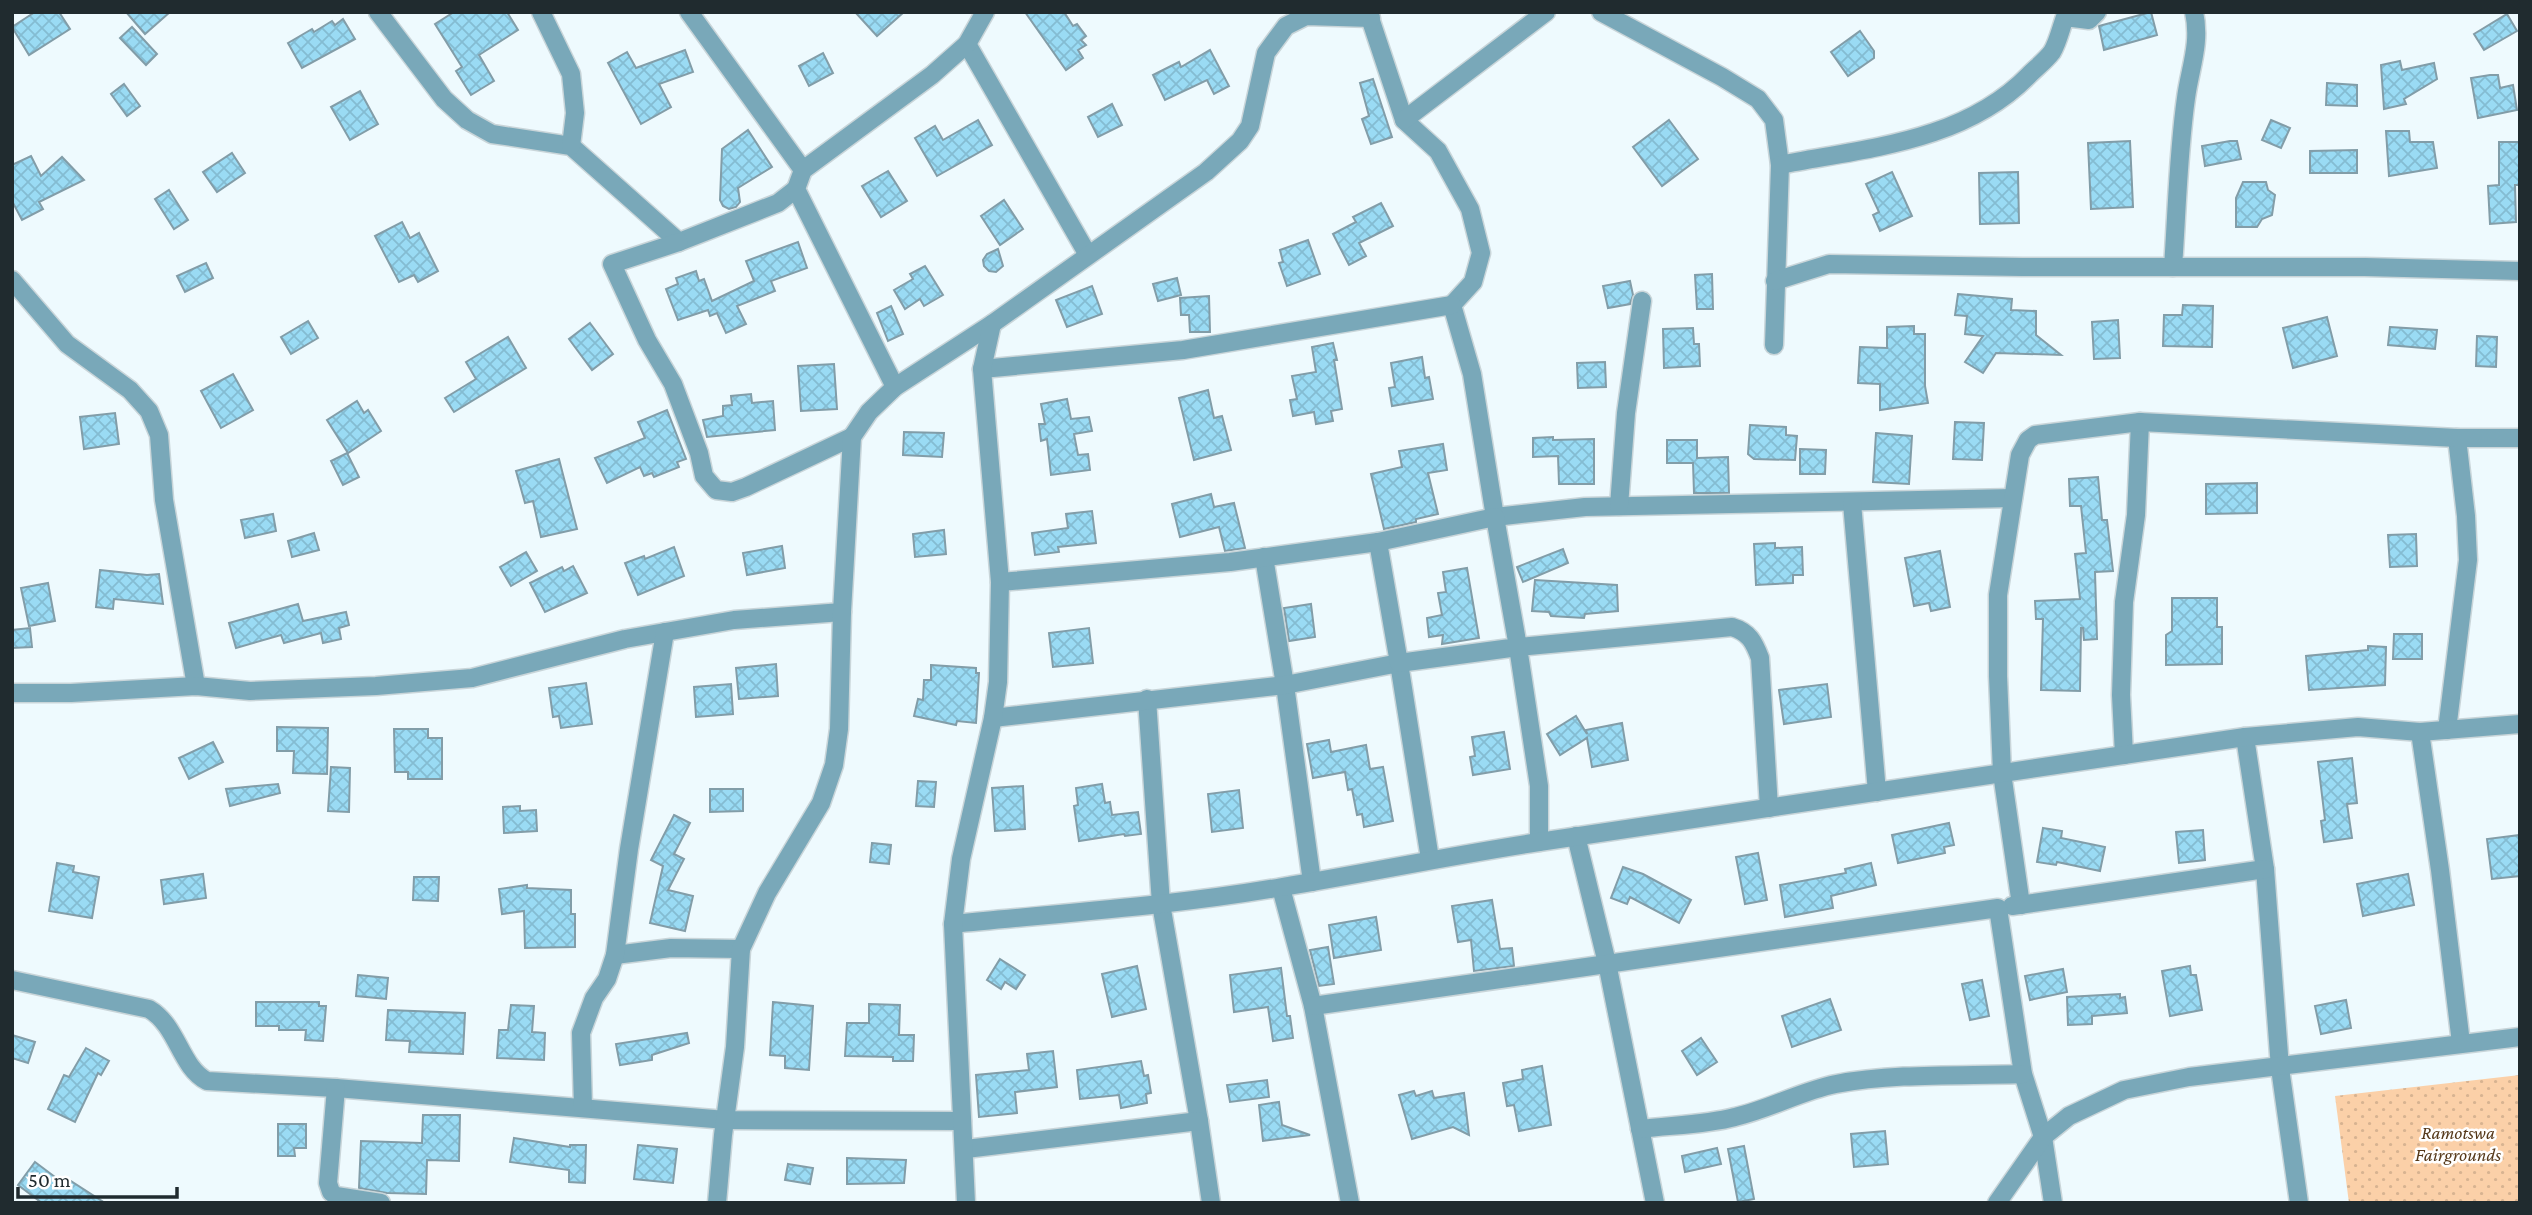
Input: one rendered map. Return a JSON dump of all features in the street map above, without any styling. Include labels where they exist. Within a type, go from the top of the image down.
[{"type":"street","points":[[378,12],[444,99],[467,120],[492,134],[571,146],[679,242]]},
{"type":"street","points":[[541,12],[570,74],[575,113],[571,146]]},
{"type":"street","points":[[689,12],[803,170]]},
{"type":"street","points":[[982,369],[1183,350],[1452,305],[1473,282],[1480,253],[1470,209],[1438,150],[1404,120],[1370,15],[1306,16],[1286,26],[1266,53],[1250,126],[1240,141],[1206,172],[992,324],[895,387],[869,412],[852,437],[746,487],[732,492],[716,490],[704,477],[699,453],[673,384],[647,340],[612,264],[679,242],[778,202],[796,189],[803,170],[932,75],[967,44],[985,12]]},
{"type":"street","points":[[1404,120],[1546,12]]},
{"type":"street","points":[[1601,12],[1758,99],[1774,120],[1780,165],[1774,345]]},
{"type":"street","points":[[1780,165],[1928,136],[1960,123],[1990,107],[2022,83],[2052,52],[2065,17],[2089,20],[2097,12]]},
{"type":"street","points":[[2173,267],[2186,97],[2196,52],[2198,28],[2194,12]]},
{"type":"street","points":[[967,44],[1088,255]]},
{"type":"street","points":[[796,189],[895,387]]},
{"type":"street","points":[[1775,281],[1829,264],[2520,271]]},
{"type":"street","points":[[12,280],[67,344],[130,390],[149,411],[159,435],[164,500],[196,686]]},
{"type":"street","points":[[1619,506],[1626,413],[1642,302]]},
{"type":"street","points":[[1452,305],[1472,374],[1518,647],[1539,786],[1539,842]]},
{"type":"street","points":[[966,1203],[953,924],[961,859],[993,718],[998,682],[1000,582],[982,369],[992,324]]},
{"type":"street","points":[[2124,755],[2121,695],[2124,602],[2136,515],[2140,422]]},
{"type":"street","points":[[2021,905],[2002,773],[1998,595],[2023,447],[2035,435],[2140,422],[2457,438],[2520,438]]},
{"type":"street","points":[[717,1203],[735,1047],[741,949],[767,893],[821,803],[834,765],[839,729],[842,612],[852,437]]},
{"type":"street","points":[[2447,730],[2468,560],[2457,438]]},
{"type":"street","points":[[1000,582],[1264,557],[1378,542],[1495,517],[1585,507],[2013,498]]},
{"type":"street","points":[[1852,503],[1877,792]]},
{"type":"street","points":[[1378,542],[1430,859]]},
{"type":"street","points":[[1264,557],[1312,881]]},
{"type":"street","points":[[12,693],[71,693],[196,686],[250,691],[376,686],[472,678],[625,639],[734,620],[842,612]]},
{"type":"street","points":[[993,718],[1285,685],[1399,663],[1518,647],[1732,627],[1742,630],[1750,637],[1760,658],[1769,808]]},
{"type":"street","points":[[583,1108],[581,1033],[594,998],[607,979],[615,955],[629,849],[665,632]]},
{"type":"street","points":[[1147,699],[1161,904],[1211,1203]]},
{"type":"street","points":[[953,924],[1161,904],[1281,888],[1430,859],[1576,836],[2245,737],[2358,727],[2420,732],[2520,724]]},
{"type":"street","points":[[2420,732],[2461,1043]]},
{"type":"street","points":[[2245,737],[2265,869],[2280,1068],[2299,1203]]},
{"type":"street","points":[[1576,836],[1606,963],[1655,1203]]},
{"type":"street","points":[[1313,1006],[2265,869]]},
{"type":"street","points":[[1281,888],[1313,1006],[1350,1203]]},
{"type":"street","points":[[1998,908],[2022,1074],[2043,1138],[2053,1203]]},
{"type":"street","points":[[615,955],[671,948],[741,949]]},
{"type":"street","points":[[12,980],[149,1009],[170,1027],[196,1075],[206,1081],[336,1088],[726,1120],[962,1121]]},
{"type":"street","points":[[1997,1203],[2043,1138],[2069,1116],[2124,1090],[2189,1077],[2520,1037]]},
{"type":"street","points":[[1640,1129],[1732,1118],[1792,1096],[1838,1084],[2022,1074]]},
{"type":"street","points":[[336,1088],[328,1183],[331,1192],[336,1196],[381,1203]]},
{"type":"street","points":[[965,1149],[1199,1121]]},
{"type":"green space","name":"Ramotswa Fairgrounds","points":[[2520,1075],[2520,1203],[2349,1203],[2335,1096]]},
{"type":"building","points":[[35,12],[59,12],[70,29],[29,55],[12,27]]},
{"type":"building","points":[[126,12],[170,12],[145,34]]},
{"type":"building","points":[[454,12],[507,12],[518,30],[479,55],[494,81],[471,95],[456,71],[462,67],[435,24]]},
{"type":"building","points":[[855,12],[904,12],[877,36]]},
{"type":"building","points":[[1025,12],[1064,12],[1073,26],[1077,24],[1086,36],[1081,40],[1086,45],[1078,50],[1083,58],[1066,70]]},
{"type":"building","points":[[2151,12],[2157,35],[2104,50],[2099,26]]},
{"type":"building","points":[[2507,14],[2517,31],[2484,50],[2474,34]]},
{"type":"building","points":[[343,19],[355,39],[302,68],[288,43],[312,29],[314,32],[332,21],[335,25]]},
{"type":"building","points":[[132,27],[157,54],[146,65],[120,38]]},
{"type":"building","points":[[1860,31],[1874,51],[1874,58],[1848,76],[1831,52]]},
{"type":"building","points":[[685,50],[693,72],[659,84],[671,107],[641,124],[608,63],[627,52],[636,68]]},
{"type":"building","points":[[1210,50],[1229,86],[1214,94],[1207,80],[1165,100],[1153,75],[1179,62],[1181,67]]},
{"type":"building","points":[[823,53],[833,73],[809,86],[799,66]]},
{"type":"building","points":[[2400,61],[2402,70],[2434,63],[2437,79],[2404,99],[2406,104],[2384,109],[2381,65]]},
{"type":"building","points":[[2498,75],[2500,88],[2513,85],[2517,110],[2478,118],[2471,78]]},
{"type":"building","points":[[1373,79],[1392,137],[1371,144],[1362,119],[1369,116],[1360,83]]},
{"type":"building","points":[[2327,83],[2357,85],[2357,106],[2326,105]]},
{"type":"building","points":[[124,84],[140,106],[127,116],[111,94]]},
{"type":"building","points":[[360,91],[378,124],[350,140],[331,107]]},
{"type":"building","points":[[1112,104],[1122,125],[1098,137],[1088,117]]},
{"type":"building","points":[[978,120],[992,145],[937,176],[915,138],[935,126],[943,140]]},
{"type":"building","points":[[1669,120],[1698,159],[1662,186],[1633,147]]},
{"type":"building","points":[[2271,120],[2290,128],[2281,148],[2262,140]]},
{"type":"building","points":[[748,130],[772,167],[738,188],[740,202],[729,209],[723,206],[720,200],[722,149]]},
{"type":"building","points":[[2386,131],[2409,131],[2410,142],[2433,142],[2437,168],[2389,176]]},
{"type":"building","points":[[2130,141],[2133,207],[2091,209],[2088,143]]},
{"type":"building","points":[[2237,141],[2241,159],[2205,166],[2202,146]]},
{"type":"building","points":[[2499,142],[2520,142],[2520,185],[2515,185],[2516,222],[2490,224],[2488,186],[2499,185]]},
{"type":"building","points":[[2357,150],[2357,173],[2310,173],[2310,151]]},
{"type":"building","points":[[232,153],[245,173],[217,192],[203,172]]},
{"type":"building","points":[[31,156],[41,176],[62,157],[84,180],[39,202],[43,209],[22,220],[12,201],[12,165]]},
{"type":"building","points":[[888,171],[907,201],[881,217],[862,186]]},
{"type":"building","points":[[1892,172],[1912,216],[1880,231],[1873,215],[1879,212],[1866,184]]},
{"type":"building","points":[[2018,172],[2019,223],[1980,224],[1979,173]]},
{"type":"building","points":[[2243,182],[2266,182],[2268,190],[2275,195],[2272,215],[2262,219],[2257,227],[2236,227],[2236,198]]},
{"type":"building","points":[[169,190],[188,220],[174,229],[155,199]]},
{"type":"building","points":[[1004,200],[1023,229],[1000,245],[981,216]]},
{"type":"building","points":[[1381,203],[1393,226],[1359,243],[1366,256],[1349,265],[1333,234],[1356,222],[1353,217]]},
{"type":"building","points":[[402,222],[410,238],[419,233],[438,271],[418,282],[414,275],[399,282],[375,236]]},
{"type":"building","points":[[1308,240],[1320,274],[1287,286],[1279,263],[1283,262],[1280,250]]},
{"type":"building","points":[[798,242],[807,268],[771,281],[775,291],[737,306],[746,324],[726,333],[717,313],[710,316],[708,310],[678,320],[666,289],[678,284],[676,278],[696,271],[699,281],[704,279],[712,301],[754,281],[746,261]]},
{"type":"building","points":[[998,249],[1003,266],[996,272],[989,271],[983,260],[987,254]]},
{"type":"building","points":[[206,263],[213,278],[185,292],[177,276]]},
{"type":"building","points":[[925,266],[943,295],[924,306],[920,299],[905,309],[894,290],[913,279],[910,274]]},
{"type":"building","points":[[1712,274],[1713,309],[1697,309],[1695,275]]},
{"type":"building","points":[[1177,278],[1181,295],[1158,301],[1153,284]]},
{"type":"building","points":[[1630,281],[1633,295],[1630,304],[1608,308],[1603,286]]},
{"type":"building","points":[[1092,286],[1102,314],[1067,327],[1056,300]]},
{"type":"building","points":[[1958,294],[2012,299],[2011,310],[2036,311],[2036,335],[2061,355],[1996,353],[1983,373],[1965,362],[1983,336],[1965,334],[1967,316],[1955,315]]},
{"type":"building","points":[[1209,296],[1210,332],[1190,332],[1189,315],[1181,315],[1180,298]]},
{"type":"building","points":[[2183,305],[2213,306],[2212,347],[2163,346],[2164,315],[2182,315]]},
{"type":"building","points":[[891,306],[903,334],[888,341],[877,313]]},
{"type":"building","points":[[2327,317],[2337,356],[2293,368],[2283,328]]},
{"type":"building","points":[[2118,320],[2120,358],[2094,359],[2092,322]]},
{"type":"building","points":[[308,321],[318,338],[291,354],[281,337]]},
{"type":"building","points":[[590,323],[613,354],[592,370],[569,339]]},
{"type":"building","points":[[1914,326],[1914,334],[1925,334],[1925,386],[1928,403],[1880,410],[1880,384],[1858,383],[1860,347],[1887,348],[1887,327]]},
{"type":"building","points":[[2390,327],[2437,330],[2435,349],[2388,345]]},
{"type":"building","points":[[1693,328],[1694,344],[1699,344],[1700,366],[1664,368],[1663,329]]},
{"type":"building","points":[[2477,336],[2497,337],[2496,367],[2476,366]]},
{"type":"building","points":[[508,337],[526,368],[454,412],[445,398],[476,379],[466,362]]},
{"type":"building","points":[[1333,343],[1342,409],[1331,411],[1333,421],[1316,424],[1314,412],[1293,416],[1290,400],[1297,399],[1292,376],[1316,372],[1312,347]]},
{"type":"building","points":[[1422,357],[1425,378],[1429,377],[1433,399],[1392,406],[1389,388],[1395,387],[1391,363]]},
{"type":"building","points":[[1605,362],[1606,387],[1578,388],[1577,363]]},
{"type":"building","points":[[834,364],[837,409],[801,411],[798,366]]},
{"type":"building","points":[[233,374],[253,410],[221,428],[201,391]]},
{"type":"building","points":[[1208,390],[1214,418],[1222,416],[1231,450],[1194,460],[1179,398]]},
{"type":"building","points":[[751,394],[752,403],[773,401],[775,430],[707,437],[703,420],[723,416],[723,406],[732,405],[731,396]]},
{"type":"building","points":[[1067,399],[1071,419],[1089,417],[1092,431],[1074,434],[1078,455],[1088,454],[1090,470],[1051,475],[1047,439],[1041,441],[1039,424],[1045,424],[1041,404]]},
{"type":"building","points":[[357,401],[364,413],[368,410],[381,431],[348,453],[327,420]]},
{"type":"building","points":[[667,410],[686,459],[677,462],[679,467],[654,477],[652,473],[644,476],[640,467],[607,483],[595,458],[645,438],[638,422]]},
{"type":"building","points":[[115,413],[119,444],[84,449],[80,417]]},
{"type":"building","points":[[1955,422],[1984,423],[1982,460],[1953,459]]},
{"type":"building","points":[[1750,425],[1786,427],[1786,435],[1797,436],[1795,460],[1754,459],[1748,454]]},
{"type":"building","points":[[904,432],[944,433],[942,457],[903,455]]},
{"type":"building","points":[[1876,433],[1912,436],[1909,484],[1873,482]]},
{"type":"building","points":[[1553,437],[1553,440],[1594,439],[1594,484],[1559,484],[1558,456],[1533,457],[1533,438]]},
{"type":"building","points":[[1667,440],[1697,440],[1697,458],[1728,457],[1729,493],[1694,493],[1693,463],[1667,463]]},
{"type":"building","points":[[1443,444],[1447,470],[1428,473],[1438,514],[1384,529],[1371,474],[1402,467],[1399,451]]},
{"type":"building","points":[[1800,449],[1826,450],[1825,474],[1800,474]]},
{"type":"building","points":[[347,453],[359,477],[343,485],[331,461]]},
{"type":"building","points":[[559,459],[577,529],[541,537],[533,501],[525,503],[516,471]]},
{"type":"building","points":[[2098,477],[2102,520],[2107,520],[2113,571],[2095,572],[2097,639],[2084,640],[2081,628],[2080,691],[2041,690],[2043,619],[2036,619],[2035,601],[2080,599],[2075,554],[2086,553],[2081,506],[2070,506],[2069,479]]},
{"type":"building","points":[[2257,483],[2257,513],[2206,514],[2206,484]]},
{"type":"building","points":[[1211,494],[1214,507],[1234,503],[1245,548],[1225,551],[1219,527],[1180,537],[1172,504]]},
{"type":"building","points":[[1092,511],[1096,543],[1058,547],[1059,552],[1035,555],[1032,533],[1068,528],[1066,514]]},
{"type":"building","points":[[273,514],[276,531],[245,538],[241,520]]},
{"type":"building","points":[[944,530],[946,554],[915,557],[913,534]]},
{"type":"building","points":[[314,533],[319,550],[292,557],[288,541]]},
{"type":"building","points":[[2416,534],[2417,566],[2390,567],[2388,535]]},
{"type":"building","points":[[1775,543],[1775,548],[1802,547],[1803,575],[1793,575],[1793,583],[1756,585],[1754,544]]},
{"type":"building","points":[[782,546],[785,568],[747,575],[743,553]]},
{"type":"building","points":[[674,547],[684,576],[638,595],[625,563],[644,556],[645,559]]},
{"type":"building","points":[[1563,549],[1568,563],[1523,582],[1517,567]]},
{"type":"building","points":[[1940,551],[1950,607],[1931,611],[1929,603],[1914,606],[1905,558]]},
{"type":"building","points":[[526,552],[537,571],[511,586],[500,567]]},
{"type":"building","points":[[573,566],[587,593],[545,612],[530,583],[562,567],[564,571]]},
{"type":"building","points":[[1467,568],[1479,638],[1442,644],[1443,635],[1429,637],[1427,618],[1442,615],[1438,593],[1446,592],[1443,572]]},
{"type":"building","points":[[100,570],[159,574],[163,604],[114,599],[113,609],[96,607]]},
{"type":"building","points":[[1535,580],[1617,585],[1618,611],[1585,614],[1584,618],[1551,616],[1549,612],[1532,611]]},
{"type":"building","points":[[48,583],[55,621],[29,626],[21,588]]},
{"type":"building","points":[[2172,598],[2217,598],[2217,627],[2222,627],[2222,664],[2166,665],[2166,635],[2172,631]]},
{"type":"building","points":[[298,604],[303,621],[346,612],[349,625],[339,628],[341,639],[323,643],[321,633],[284,643],[281,635],[236,648],[229,623]]},
{"type":"building","points":[[1311,604],[1315,637],[1289,641],[1284,608]]},
{"type":"building","points":[[30,628],[32,647],[12,648],[12,630]]},
{"type":"building","points":[[1089,628],[1093,663],[1053,667],[1049,633]]},
{"type":"building","points":[[2394,634],[2422,634],[2422,659],[2393,659]]},
{"type":"building","points":[[2368,646],[2386,647],[2385,685],[2309,690],[2306,656],[2368,650]]},
{"type":"building","points":[[776,664],[778,696],[739,699],[736,668]]},
{"type":"building","points":[[931,665],[976,668],[976,673],[979,673],[976,723],[957,721],[956,725],[914,716],[918,699],[923,700],[924,680],[931,680]]},
{"type":"building","points":[[586,683],[592,724],[561,728],[559,716],[553,717],[549,688]]},
{"type":"building","points":[[731,684],[733,714],[696,717],[694,687]]},
{"type":"building","points":[[1827,684],[1831,717],[1784,724],[1779,690]]},
{"type":"building","points":[[1576,716],[1587,734],[1586,730],[1622,723],[1628,760],[1592,767],[1587,738],[1560,755],[1547,734]]},
{"type":"building","points":[[277,727],[328,728],[327,774],[293,773],[294,751],[277,751]]},
{"type":"building","points":[[394,729],[428,729],[428,738],[442,738],[442,779],[408,779],[408,772],[395,772]]},
{"type":"building","points":[[1504,732],[1510,769],[1473,775],[1470,757],[1475,756],[1472,737]]},
{"type":"building","points":[[1329,740],[1331,752],[1366,745],[1370,769],[1383,767],[1393,821],[1364,827],[1362,814],[1357,815],[1352,789],[1348,790],[1345,772],[1313,778],[1307,744]]},
{"type":"building","points":[[213,742],[223,762],[189,779],[179,758]]},
{"type":"building","points":[[2352,758],[2357,803],[2347,804],[2352,838],[2324,842],[2321,821],[2325,820],[2318,762]]},
{"type":"building","points":[[331,767],[350,768],[349,812],[328,811]]},
{"type":"building","points":[[918,781],[936,782],[934,807],[916,806]]},
{"type":"building","points":[[278,784],[280,793],[230,806],[226,789]]},
{"type":"building","points":[[1102,784],[1105,803],[1110,802],[1112,815],[1138,812],[1141,834],[1079,841],[1074,806],[1078,805],[1076,788]]},
{"type":"building","points":[[1023,786],[1025,829],[995,831],[992,788]]},
{"type":"building","points":[[710,789],[743,789],[743,811],[710,812]]},
{"type":"building","points":[[1239,790],[1243,828],[1212,832],[1208,794]]},
{"type":"building","points":[[520,806],[520,811],[536,810],[537,831],[504,833],[503,807]]},
{"type":"building","points":[[674,815],[690,823],[674,854],[684,859],[668,890],[693,896],[685,931],[650,923],[663,866],[651,860]]},
{"type":"building","points":[[1949,823],[1954,845],[1944,847],[1945,853],[1898,863],[1892,835]]},
{"type":"building","points":[[2043,828],[2062,831],[2061,838],[2105,847],[2100,871],[2057,862],[2056,865],[2037,862]]},
{"type":"building","points":[[2203,830],[2205,860],[2179,863],[2176,832]]},
{"type":"building","points":[[2520,835],[2520,876],[2492,879],[2487,839]]},
{"type":"building","points":[[872,843],[891,845],[889,864],[870,862]]},
{"type":"building","points":[[1758,853],[1767,900],[1745,904],[1736,857]]},
{"type":"building","points":[[57,863],[74,866],[73,872],[99,877],[92,918],[49,911]]},
{"type":"building","points":[[1871,863],[1876,885],[1831,896],[1833,908],[1785,917],[1780,885],[1846,873],[1845,869]]},
{"type":"building","points":[[1623,867],[1643,874],[1691,900],[1679,923],[1630,897],[1627,904],[1611,898]]},
{"type":"building","points":[[203,874],[206,898],[164,904],[161,880]]},
{"type":"building","points":[[2408,874],[2414,905],[2363,916],[2357,884]]},
{"type":"building","points":[[414,877],[439,877],[438,901],[413,900]]},
{"type":"building","points":[[527,885],[527,888],[571,890],[571,914],[575,914],[575,947],[525,948],[524,911],[502,914],[499,889]]},
{"type":"building","points":[[1492,900],[1500,949],[1512,948],[1514,966],[1474,971],[1471,940],[1458,942],[1452,906]]},
{"type":"building","points":[[1376,917],[1381,950],[1334,958],[1329,925]]},
{"type":"building","points":[[1328,947],[1334,984],[1319,986],[1310,950]]},
{"type":"building","points":[[1000,959],[1025,975],[1016,989],[1005,982],[1001,989],[987,980]]},
{"type":"building","points":[[1137,966],[1146,1009],[1112,1017],[1102,974]]},
{"type":"building","points":[[2190,966],[2191,975],[2196,975],[2202,1010],[2170,1016],[2162,971]]},
{"type":"building","points":[[1281,968],[1287,1016],[1290,1016],[1293,1038],[1273,1041],[1268,1007],[1234,1012],[1230,975]]},
{"type":"building","points":[[2063,969],[2067,992],[2030,1000],[2025,976]]},
{"type":"building","points":[[358,975],[388,978],[386,999],[356,996]]},
{"type":"building","points":[[1982,980],[1989,1016],[1970,1020],[1962,984]]},
{"type":"building","points":[[2120,994],[2120,998],[2125,997],[2127,1013],[2092,1016],[2092,1024],[2068,1025],[2067,997]]},
{"type":"building","points":[[1830,999],[1841,1030],[1792,1047],[1782,1016]]},
{"type":"building","points":[[2346,1000],[2351,1028],[2321,1034],[2315,1006]]},
{"type":"building","points":[[256,1002],[319,1002],[319,1006],[326,1006],[323,1041],[305,1040],[306,1030],[279,1030],[279,1026],[256,1026]]},
{"type":"building","points":[[773,1002],[813,1006],[809,1070],[785,1068],[785,1056],[770,1055]]},
{"type":"building","points":[[869,1004],[900,1005],[899,1035],[914,1035],[913,1061],[893,1061],[893,1057],[845,1056],[847,1023],[869,1023]]},
{"type":"building","points":[[511,1005],[534,1006],[532,1032],[545,1033],[544,1060],[497,1058],[499,1030],[508,1030]]},
{"type":"building","points":[[388,1010],[465,1013],[463,1054],[409,1052],[410,1041],[386,1040]]},
{"type":"building","points":[[687,1033],[689,1043],[652,1055],[652,1060],[620,1065],[616,1044]]},
{"type":"building","points":[[12,1035],[35,1042],[28,1063],[12,1058]]},
{"type":"building","points":[[1701,1038],[1717,1062],[1697,1075],[1682,1051]]},
{"type":"building","points":[[86,1048],[109,1061],[101,1075],[98,1073],[75,1122],[48,1109],[64,1075],[69,1077]]},
{"type":"building","points":[[1053,1051],[1057,1087],[1015,1092],[1017,1113],[979,1117],[976,1075],[1029,1070],[1027,1054]]},
{"type":"building","points":[[1141,1061],[1144,1076],[1148,1075],[1151,1093],[1146,1094],[1147,1103],[1121,1108],[1119,1095],[1080,1099],[1077,1070]]},
{"type":"building","points":[[1542,1066],[1551,1125],[1519,1131],[1514,1105],[1507,1106],[1503,1083],[1523,1079],[1522,1070]]},
{"type":"building","points":[[1267,1080],[1269,1097],[1230,1102],[1227,1085]]},
{"type":"building","points":[[1414,1091],[1416,1096],[1432,1091],[1434,1098],[1464,1093],[1469,1135],[1453,1127],[1412,1139],[1399,1095]]},
{"type":"building","points":[[1279,1102],[1282,1125],[1310,1135],[1263,1141],[1259,1105]]},
{"type":"building","points":[[423,1115],[460,1115],[459,1161],[427,1160],[426,1194],[387,1193],[359,1188],[361,1141],[422,1143]]},
{"type":"building","points":[[278,1124],[306,1124],[306,1148],[294,1148],[295,1156],[278,1156]]},
{"type":"building","points":[[1885,1131],[1888,1164],[1854,1167],[1851,1134]]},
{"type":"building","points":[[514,1138],[570,1147],[586,1145],[585,1183],[569,1182],[569,1170],[510,1162]]},
{"type":"building","points":[[638,1145],[677,1149],[673,1183],[634,1179]]},
{"type":"building","points":[[1744,1146],[1754,1199],[1738,1202],[1728,1149]]},
{"type":"building","points":[[1717,1148],[1721,1164],[1685,1172],[1682,1156]]},
{"type":"building","points":[[847,1158],[906,1160],[904,1183],[847,1184]]},
{"type":"building","points":[[35,1162],[63,1183],[66,1178],[105,1203],[42,1203],[18,1185]]},
{"type":"building","points":[[788,1164],[813,1168],[810,1184],[785,1180]]}]
